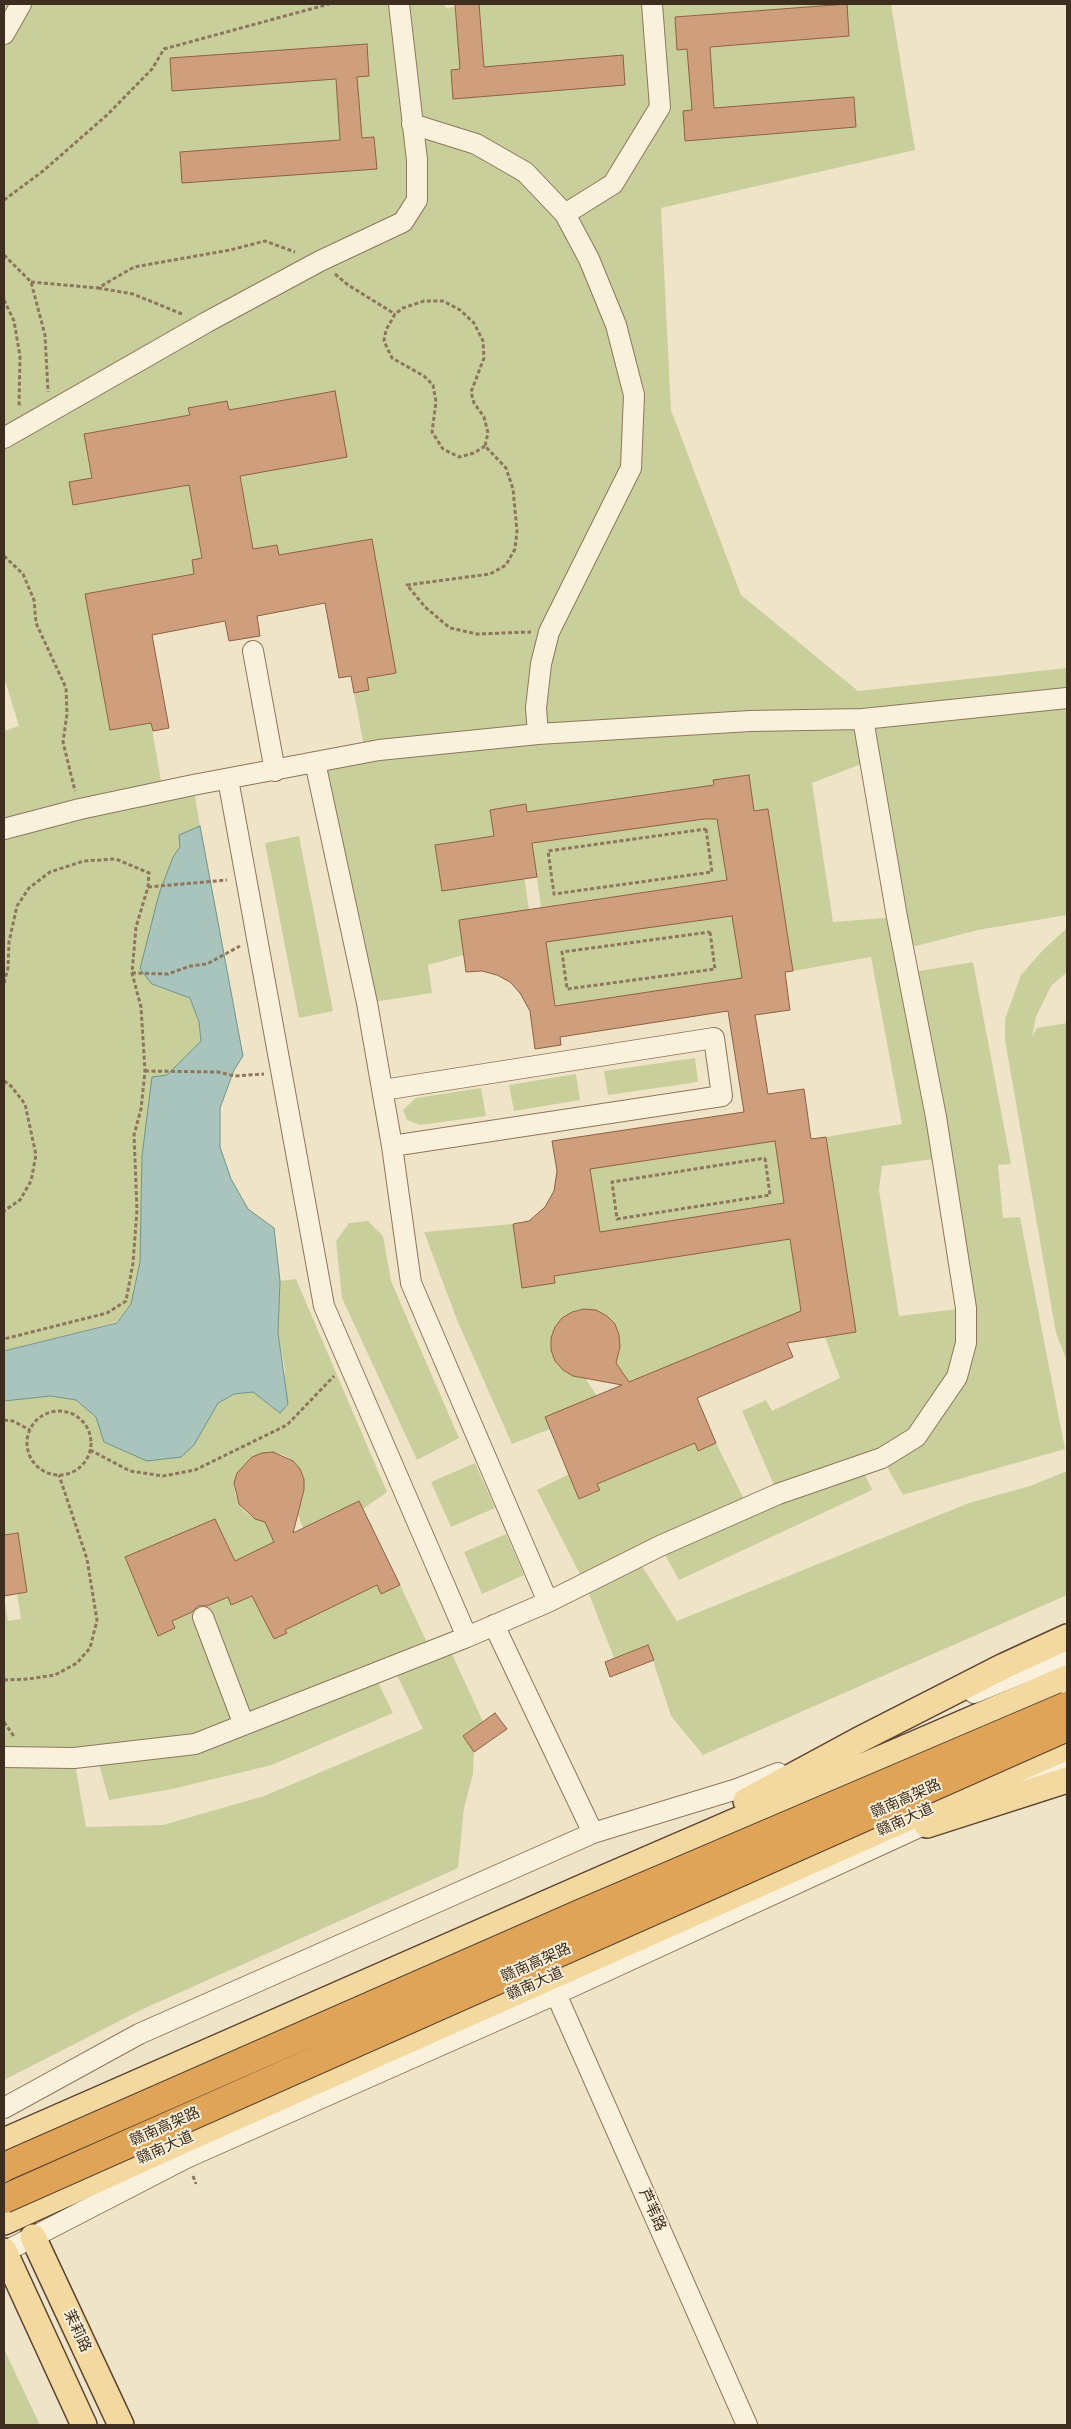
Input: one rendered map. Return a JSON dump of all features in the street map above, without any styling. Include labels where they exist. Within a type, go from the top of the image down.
[{"type":"highway","name":"赣南高架路","points":[[4,2167],[582,1913],[1067,1706]]},
{"type":"highway","name":"赣南高架路","points":[[4,2199],[1067,1727]]},
{"type":"main road","points":[[606,1877],[857,1741],[1004,1666],[1067,1637]]},
{"type":"main road","points":[[4,2141],[606,1877],[1067,1678]]},
{"type":"main road","name":"赣南大道","points":[[4,2222],[1067,1747]]},
{"type":"main road","points":[[826,1856],[1067,1780]]},
{"type":"main road","name":"茉莉路","points":[[33,2237],[121,2425]]},
{"type":"main road","points":[[4,2251],[84,2425]]},
{"type":"street","points":[[4,34],[21,4]]},
{"type":"street","points":[[4,438],[46,402],[207,322],[320,261],[404,222],[417,200],[417,160],[399,4]]},
{"type":"street","points":[[565,214],[613,184],[660,107],[652,4]]},
{"type":"street","points":[[412,124],[476,144],[525,172],[565,214],[589,259],[616,325],[634,395],[631,468],[549,632],[541,664],[536,708],[538,734]]},
{"type":"street","points":[[253,651],[275,771]]},
{"type":"street","points":[[4,829],[80,809],[380,750],[538,734],[750,721],[863,719],[1067,698]]},
{"type":"street","points":[[4,1758],[89,1757],[195,1744],[467,1637],[548,1602],[660,1546],[778,1494],[882,1458],[916,1437],[957,1377],[966,1343],[966,1308],[936,1117],[897,916],[863,719]]},
{"type":"street","points":[[316,762],[367,1003],[383,1090],[411,1283],[548,1602]]},
{"type":"street","points":[[228,779],[324,1306],[467,1637]]},
{"type":"street","points":[[383,1090],[714,1038],[722,1096],[392,1146]]},
{"type":"street","points":[[203,1617],[244,1725]]},
{"type":"street","points":[[494,1625],[593,1833]]},
{"type":"street","points":[[774,1775],[921,1694],[1067,1628]]},
{"type":"street","points":[[4,2108],[139,2034],[593,1833],[737,1789],[1067,1655]]},
{"type":"street","points":[[4,2251],[186,2158],[556,1994],[1067,1761]]},
{"type":"street","name":"芦苇路","points":[[556,1994],[748,2425]]},
{"type":"path","points":[[4,200],[43,171],[107,115],[152,69],[164,49],[329,4]]},
{"type":"path","points":[[98,288],[134,267],[265,241],[320,261],[348,286],[395,314]]},
{"type":"path","points":[[4,255],[31,282],[45,335],[48,389],[46,402]]},
{"type":"path","points":[[31,282],[98,288],[133,294],[163,307],[207,322]]},
{"type":"path","points":[[4,300],[14,321],[20,356],[19,406],[26,402]]},
{"type":"path","points":[[424,301],[443,301],[460,310],[474,323],[483,341],[484,358],[471,392],[474,403],[484,417],[488,433],[485,446],[474,453],[459,457],[443,448],[432,432],[436,402],[433,386],[424,376],[392,358],[384,341],[386,330],[395,314],[403,308],[424,301]]},
{"type":"path","points":[[46,402],[48,389]]},
{"type":"path","points":[[485,446],[506,468],[513,489],[517,531],[515,549],[506,565],[490,574],[407,585],[425,607],[450,628],[477,634],[549,632]]},
{"type":"path","points":[[4,556],[23,574],[34,600],[36,623],[66,688],[67,714],[63,742],[80,809]]},
{"type":"path","points":[[706,829],[712,872],[554,894],[548,851],[706,829]]},
{"type":"path","points":[[4,983],[8,968],[8,942],[17,906],[29,888],[50,872],[84,861],[116,859],[149,873],[148,887],[136,926],[132,973],[141,1007],[145,1071],[140,1109],[134,1135],[137,1210],[133,1263],[126,1301],[107,1313],[4,1339]]},
{"type":"path","points":[[148,887],[213,879]]},
{"type":"path","points":[[710,932],[715,969],[567,989],[562,952],[710,932]]},
{"type":"path","points":[[132,973],[168,974],[190,966],[207,964],[228,952]]},
{"type":"path","points":[[145,1071],[200,1071],[235,1076],[282,1073]]},
{"type":"path","points":[[4,1080],[25,1104],[36,1155],[32,1181],[20,1200],[4,1212]]},
{"type":"path","points":[[764,1158],[770,1195],[617,1219],[612,1182],[764,1158]]},
{"type":"path","points":[[90,1450],[130,1471],[164,1476],[195,1470],[287,1425],[348,1363]]},
{"type":"path","points":[[65,1412],[74,1415],[88,1430],[90,1450],[86,1460],[70,1473],[60,1475],[49,1473],[39,1468],[32,1460],[28,1450],[30,1430],[36,1421],[44,1415],[65,1412]]},
{"type":"path","points":[[4,1420],[13,1421],[30,1430]]},
{"type":"path","points":[[4,1680],[54,1675],[77,1663],[90,1648],[97,1620],[87,1559],[60,1475]]},
{"type":"green space","points":[[4,4],[445,4],[446,8],[455,7],[460,69],[451,70],[454,99],[625,84],[623,56],[484,67],[479,5],[845,4],[675,17],[677,49],[687,49],[692,110],[683,111],[685,141],[856,127],[854,97],[714,108],[710,47],[849,36],[846,4],[891,4],[915,150],[661,208],[671,410],[741,595],[858,691],[1067,668],[1067,915],[978,930],[904,949],[908,973],[973,962],[1011,1164],[998,1165],[1003,1218],[1020,1217],[1065,1449],[903,1495],[882,1458],[861,1466],[872,1490],[679,1580],[660,1546],[636,1557],[677,1621],[969,1503],[1030,1486],[1067,1471],[1067,1595],[703,1755],[671,1716],[648,1645],[614,1658],[585,1584],[537,1490],[569,1474],[580,1499],[600,1490],[597,1484],[695,1443],[698,1451],[716,1443],[748,1507],[778,1494],[742,1411],[766,1400],[772,1411],[840,1378],[825,1337],[856,1332],[826,1137],[902,1124],[871,957],[793,971],[768,810],[754,811],[748,775],[713,780],[713,785],[527,812],[526,804],[490,810],[494,836],[435,845],[442,890],[520,845],[529,910],[459,920],[464,955],[428,965],[432,993],[367,1003],[315,762],[365,752],[354,693],[369,690],[367,678],[396,673],[372,539],[279,555],[277,545],[253,549],[227,401],[189,408],[190,415],[84,434],[92,478],[69,482],[74,505],[189,485],[202,558],[192,560],[194,574],[85,594],[110,730],[151,723],[163,793],[193,785],[200,826],[179,835],[180,847],[173,857],[149,932],[152,984],[190,998],[199,1022],[201,1041],[167,1075],[147,1122],[142,1156],[140,1262],[131,1304],[117,1322],[4,1351],[4,731],[19,726],[4,677]],"holes":[[[367,44],[369,76],[357,77],[362,138],[374,137],[377,169],[180,152],[340,140],[336,79],[170,58]],[[869,761],[897,917],[833,922],[812,783]],[[941,1158],[966,1308],[899,1316],[879,1190],[882,1166]]]},
{"type":"green space","points":[[717,817],[727,880],[541,907],[532,843]]},
{"type":"green space","points":[[299,836],[333,1011],[299,1018],[265,843]]},
{"type":"green space","points":[[732,916],[742,978],[555,1006],[546,942]]},
{"type":"green space","points":[[1067,928],[1067,972],[1051,986],[1036,1017],[1032,1037],[1037,1028],[1067,1023],[1067,1361],[1056,1333],[1005,1040],[1005,1019],[1021,975],[1043,950]]},
{"type":"green space","points":[[695,1058],[698,1082],[608,1095],[604,1071]]},
{"type":"green space","points":[[576,1074],[580,1100],[514,1111],[509,1085]]},
{"type":"green space","points":[[481,1088],[486,1116],[420,1125],[407,1120],[403,1110],[416,1098]]},
{"type":"green space","points":[[775,1141],[784,1203],[600,1232],[590,1169]]},
{"type":"green space","points":[[368,1221],[383,1236],[391,1281],[459,1438],[417,1460],[342,1298],[336,1241],[349,1223]]},
{"type":"green space","points":[[513,1224],[523,1288],[554,1283],[554,1276],[790,1239],[803,1326],[777,1321],[629,1382],[615,1362],[620,1347],[619,1335],[615,1324],[596,1310],[584,1309],[572,1312],[562,1318],[555,1327],[555,1361],[563,1370],[573,1376],[585,1378],[597,1396],[550,1429],[512,1444],[457,1320],[424,1232]]},
{"type":"green space","points":[[296,1279],[387,1492],[363,1509],[359,1501],[303,1528],[296,1510],[302,1501],[304,1479],[293,1461],[273,1452],[262,1453],[252,1457],[237,1473],[234,1483],[235,1494],[239,1504],[246,1513],[255,1519],[265,1522],[274,1542],[235,1561],[215,1519],[125,1558],[159,1635],[175,1628],[172,1621],[228,1597],[231,1605],[252,1596],[274,1639],[287,1633],[285,1629],[377,1585],[381,1594],[400,1585],[431,1651],[448,1645],[483,1722],[463,1736],[474,1752],[473,1774],[464,1808],[458,1868],[143,2009],[4,2080],[4,1596],[8,1621],[21,1619],[17,1594],[27,1592],[18,1533],[5,1534],[4,1401],[51,1396],[76,1400],[96,1417],[194,1445],[218,1403],[234,1394],[253,1392],[280,1413],[285,1371],[278,1333],[280,1281]],"holes":[[[393,1667],[423,1729],[264,1796],[163,1825],[86,1827],[74,1758],[97,1757],[109,1800],[172,1789],[272,1765],[393,1713],[374,1674]]]},
{"type":"green space","points":[[475,1463],[495,1508],[451,1527],[431,1482]]},
{"type":"green space","points":[[506,1534],[524,1575],[482,1594],[464,1552]]},
{"type":"green space","points":[[4,2349],[40,2425],[4,2425]]},
{"type":"water","points":[[200,826],[243,1056],[234,1070],[220,1108],[220,1147],[231,1179],[248,1209],[274,1228],[280,1281],[278,1333],[288,1404],[280,1413],[253,1392],[234,1394],[218,1403],[194,1445],[181,1457],[147,1461],[104,1442],[96,1417],[76,1400],[51,1396],[4,1401],[4,1351],[117,1323],[131,1304],[140,1262],[142,1156],[152,1077],[167,1075],[201,1041],[199,1022],[190,998],[152,984],[140,969],[159,894],[173,857],[180,847],[179,835]]},
{"type":"building","points":[[455,4],[479,4],[484,67],[623,55],[625,85],[453,99],[451,70],[460,69]]},
{"type":"building","points":[[847,4],[849,36],[710,47],[714,108],[854,97],[856,127],[685,141],[683,111],[692,110],[687,49],[677,50],[675,17]]},
{"type":"building","points":[[367,44],[369,76],[357,77],[362,138],[374,137],[377,169],[182,183],[180,152],[340,140],[336,79],[172,91],[170,58]]},
{"type":"building","points":[[335,391],[347,457],[240,476],[253,549],[277,545],[279,555],[372,539],[396,673],[367,678],[369,690],[354,693],[351,676],[339,678],[325,603],[257,616],[260,636],[229,641],[225,621],[152,635],[169,728],[153,731],[151,723],[110,730],[85,594],[194,574],[192,560],[202,558],[189,485],[73,505],[69,482],[92,478],[84,434],[190,415],[188,408],[227,401],[229,410]]},
{"type":"building","points":[[749,775],[754,811],[768,809],[793,971],[785,972],[790,1010],[755,1015],[768,1094],[804,1089],[811,1139],[826,1137],[856,1332],[787,1343],[793,1357],[697,1398],[716,1443],[698,1451],[695,1443],[597,1484],[600,1490],[579,1499],[545,1417],[622,1385],[573,1376],[563,1370],[555,1361],[551,1350],[551,1338],[555,1327],[562,1318],[572,1312],[584,1309],[596,1310],[607,1316],[615,1324],[619,1335],[620,1347],[616,1363],[629,1382],[801,1311],[790,1239],[554,1276],[555,1283],[522,1288],[513,1224],[529,1221],[545,1207],[554,1191],[557,1171],[552,1141],[744,1112],[728,1011],[560,1037],[561,1045],[535,1049],[530,1011],[520,993],[510,982],[497,975],[482,971],[466,972],[459,920],[727,880],[717,819],[704,819],[532,843],[537,877],[442,891],[435,845],[494,836],[490,810],[526,804],[527,812],[714,785],[713,780]],"holes":[[[732,916],[742,978],[555,1006],[546,942]],[[775,1141],[784,1203],[600,1232],[590,1169]]]},
{"type":"building","points":[[273,1452],[293,1461],[300,1469],[304,1479],[304,1490],[293,1533],[359,1501],[400,1585],[381,1594],[377,1585],[285,1630],[287,1633],[274,1639],[252,1596],[231,1605],[228,1597],[207,1606],[198,1606],[192,1612],[172,1621],[175,1628],[158,1636],[125,1557],[215,1519],[235,1561],[274,1542],[265,1522],[255,1519],[239,1504],[234,1483],[237,1473],[252,1457],[262,1453]]},
{"type":"building","points":[[18,1533],[27,1592],[4,1596],[4,1535]]},
{"type":"building","points":[[648,1645],[654,1660],[610,1677],[605,1662]]},
{"type":"building","points":[[495,1713],[507,1729],[474,1752],[463,1736]]}]
